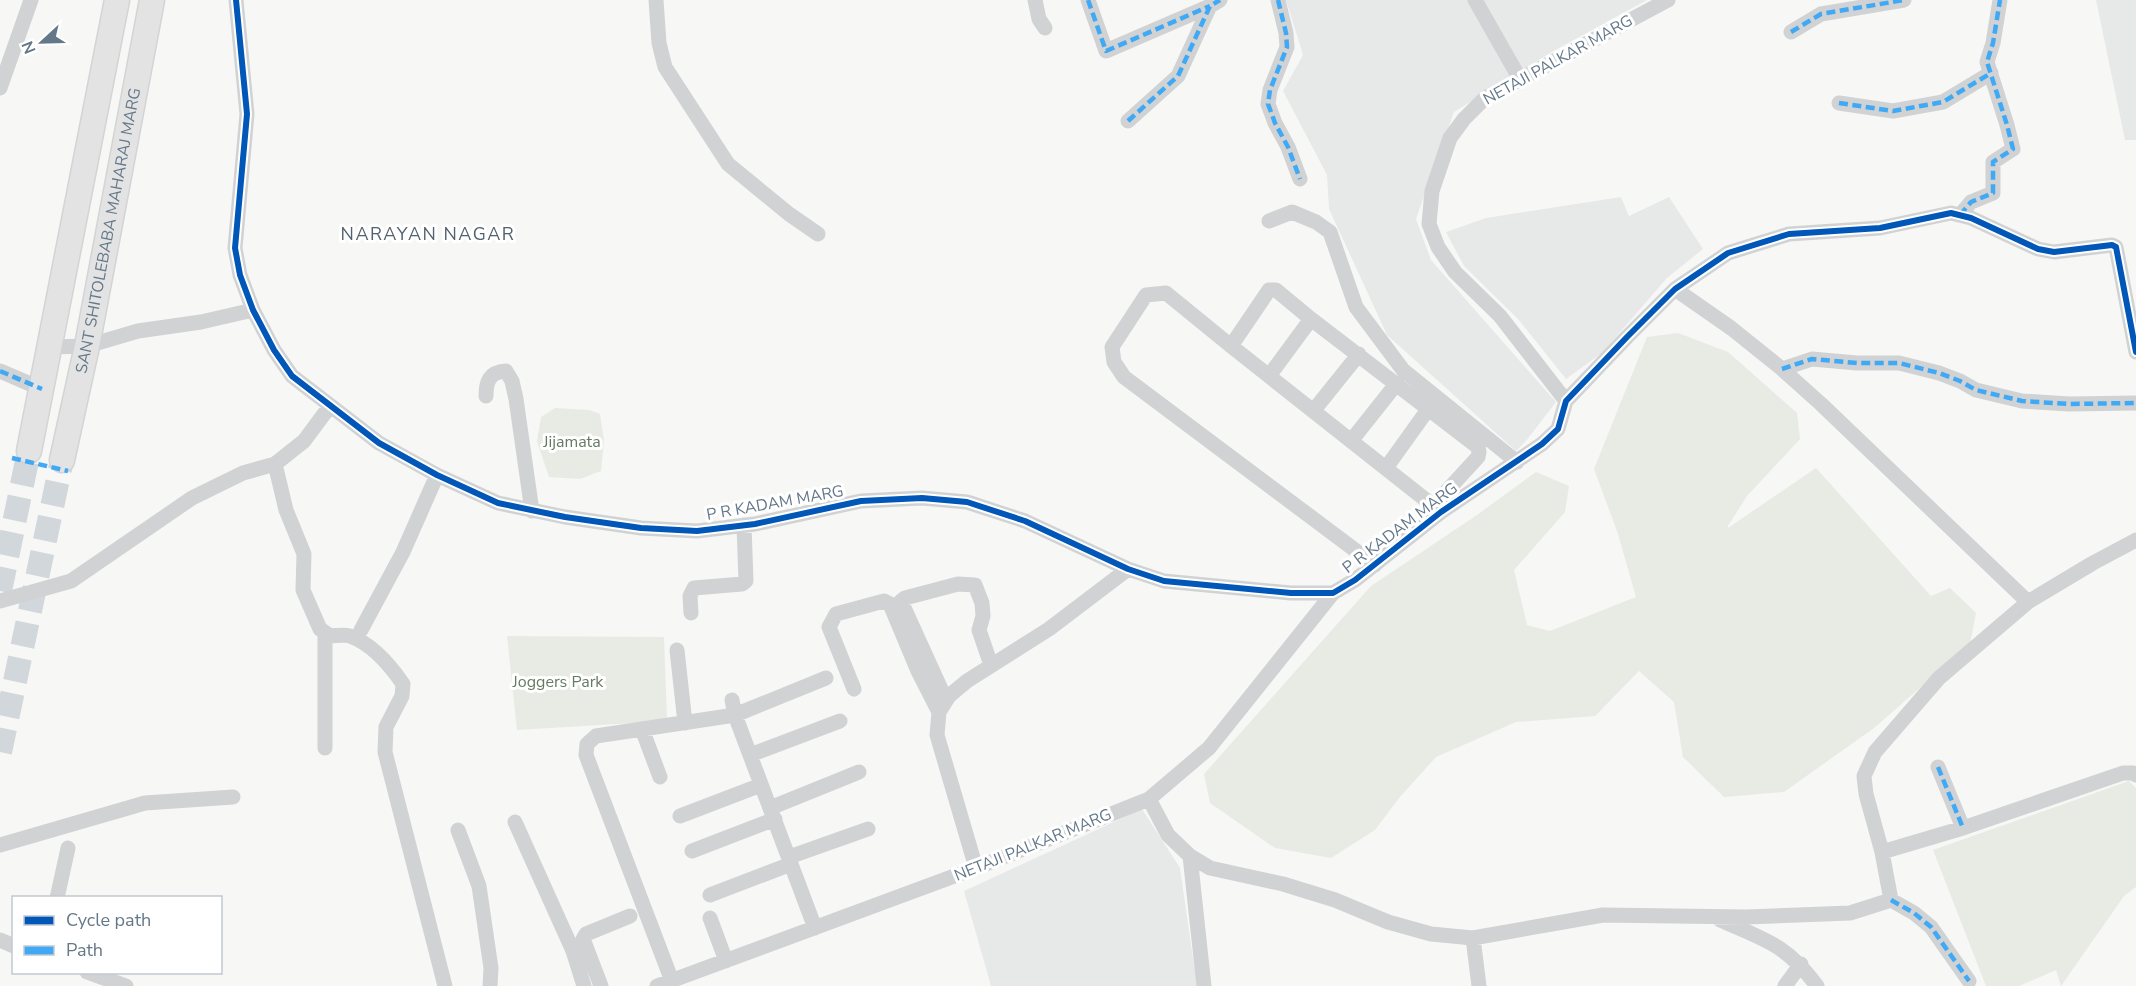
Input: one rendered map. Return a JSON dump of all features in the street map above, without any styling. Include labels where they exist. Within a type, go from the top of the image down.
[{"type":"main road","points":[[29,451],[117,0]]},
{"type":"main road","name":"SANT SHITOLEBABA MAHARAJ MARG","points":[[62,460],[87,346],[152,0]]},
{"type":"main road","points":[[43,384],[78,389]]},
{"type":"street","points":[[0,88],[31,0]]},
{"type":"street","name":"P R KADAM MARG","points":[[236,0],[247,114],[236,248],[240,275],[253,310],[274,350],[292,376],[330,406],[379,443],[437,475],[498,503],[532,511],[640,528],[697,531],[744,525],[861,501],[922,498],[967,502],[1025,522],[1128,569],[1164,581],[1291,593],[1333,593],[1375,565],[1437,509],[1517,462],[1542,444],[1558,429],[1566,401]]},
{"type":"street","points":[[656,0],[659,44],[665,68],[728,164],[789,214],[818,234]]},
{"type":"street","points":[[1035,0],[1039,19],[1045,28]]},
{"type":"street","points":[[1088,0],[1106,51],[1215,3]]},
{"type":"street","points":[[1278,0],[1287,33],[1287,47],[1270,90],[1268,104],[1300,179]]},
{"type":"street","points":[[1475,0],[1520,79]]},
{"type":"street","name":"NETAJI PALKAR MARG","points":[[1566,401],[1500,316],[1455,272],[1438,247],[1429,224],[1432,191],[1450,138],[1464,119],[1485,98],[1668,0]]},
{"type":"street","points":[[1791,32],[1821,14],[1904,0]]},
{"type":"street","points":[[1960,214],[1971,202],[1993,193],[1994,162],[2013,149],[1987,62],[1993,43],[2000,0]]},
{"type":"street","points":[[1128,121],[1178,76],[1215,3]]},
{"type":"street","points":[[1839,103],[1893,111],[1943,102],[1991,73]]},
{"type":"street","points":[[1269,221],[1292,212],[1316,222],[1330,232],[1356,307],[1403,370],[1517,462]]},
{"type":"street","points":[[1566,401],[1675,289],[1728,253],[1789,234],[1880,228],[1951,213],[1960,214],[2054,252],[2112,245],[2116,247],[2136,352]]},
{"type":"street","points":[[1675,289],[1731,328],[1782,369],[2028,603]]},
{"type":"street","points":[[1231,346],[1269,290],[1276,290],[1478,447],[1478,457],[1437,509],[1231,346],[1166,293],[1146,295],[1112,347],[1114,362],[1124,377],[1375,565]]},
{"type":"street","points":[[50,347],[87,346],[138,331],[201,322],[253,310]]},
{"type":"street","points":[[1269,376],[1311,319]]},
{"type":"street","points":[[1314,411],[1359,354]]},
{"type":"street","points":[[1782,369],[1812,359],[1857,363],[1899,363],[1939,373],[1976,390],[2022,401],[2069,404],[2136,403]]},
{"type":"street","points":[[0,371],[43,384]]},
{"type":"street","points":[[486,396],[486,383],[490,376],[506,371],[512,381],[516,399],[532,511]]},
{"type":"street","points":[[1351,441],[1396,383]]},
{"type":"street","points":[[0,601],[71,581],[192,498],[243,473],[275,464],[304,441],[330,406]]},
{"type":"street","points":[[1386,468],[1429,408]]},
{"type":"street","points":[[275,464],[286,510],[304,554],[303,590],[320,629],[330,636],[347,635],[369,646],[393,669],[403,684],[402,696],[386,727],[385,752],[445,986]]},
{"type":"street","points":[[361,630],[403,552],[437,475]]},
{"type":"street","points":[[691,613],[690,596],[694,588],[742,584],[746,581],[744,525]]},
{"type":"street","points":[[1891,900],[1882,852],[1866,794],[1864,776],[1875,752],[1939,678],[2028,603],[2136,540]]},
{"type":"street","points":[[942,706],[967,681],[1049,629],[1128,569]]},
{"type":"street","points":[[976,868],[937,735],[942,706],[901,601],[958,584],[975,585],[982,603],[983,616],[979,630],[991,665]]},
{"type":"street","name":"NETAJI PALKAR MARG","points":[[657,986],[976,868],[1149,799],[1209,748],[1333,593]]},
{"type":"street","points":[[854,689],[829,627],[831,620],[836,614],[884,602],[890,604],[918,671],[942,706]]},
{"type":"street","points":[[325,634],[325,748]]},
{"type":"street","points":[[677,650],[685,723]]},
{"type":"street","points":[[672,981],[586,755],[587,744],[596,736],[685,723],[826,678]]},
{"type":"street","points":[[734,707],[815,928]]},
{"type":"street","points":[[750,755],[840,721]]},
{"type":"street","points":[[642,729],[660,777]]},
{"type":"street","points":[[1938,767],[1963,828]]},
{"type":"street","points":[[692,850],[859,772]]},
{"type":"street","points":[[1882,852],[1963,828],[2123,773],[2136,775]]},
{"type":"street","points":[[680,816],[761,785]]},
{"type":"street","points":[[0,845],[59,826],[145,803],[233,797]]},
{"type":"street","points":[[1149,799],[1168,835],[1190,856],[1210,868],[1283,884],[1431,934],[1473,938],[1603,915],[1746,918],[1850,913],[1891,900],[1914,912],[1931,927],[1969,981]]},
{"type":"street","points":[[515,822],[573,951],[584,986]]},
{"type":"street","points":[[710,895],[868,829]]},
{"type":"street","points":[[458,830],[479,886],[491,968],[490,986]]},
{"type":"street","points":[[57,896],[68,848]]},
{"type":"street","points":[[1190,856],[1204,986]]},
{"type":"street","points":[[601,986],[584,939],[586,934],[630,916]]},
{"type":"street","points":[[1712,917],[1775,944],[1801,964],[1817,986]]},
{"type":"street","points":[[710,918],[726,960]]},
{"type":"street","points":[[1473,938],[1479,986]]},
{"type":"street","points":[[1785,986],[1801,964]]},
{"type":"street","points":[[93,974],[126,986]]},
{"type":"shaded area","points":[[1286,0],[1647,0],[1550,53],[1454,112],[1416,219],[1431,260],[1556,402],[1516,451],[1387,335],[1329,209],[1327,175],[1283,91],[1303,55]]},
{"type":"shaded area","points":[[2096,0],[2136,0],[2136,140],[2125,140]]},
{"type":"shaded area","points":[[1621,197],[1629,216],[1669,197],[1703,249],[1667,278],[1602,353],[1566,379],[1518,319],[1464,266],[1446,232],[1486,218]]},
{"type":"shaded area","points":[[1142,809],[1180,868],[1197,986],[991,986],[964,891]]},
{"type":"green space","points":[[1678,333],[1728,352],[1797,413],[1800,439],[1747,496],[1728,528],[1816,468],[1931,596],[1950,588],[1976,613],[1970,644],[1874,728],[1784,792],[1724,797],[1683,757],[1674,702],[1639,671],[1595,716],[1516,722],[1436,757],[1399,798],[1375,830],[1331,858],[1275,848],[1210,803],[1204,774],[1371,586],[1477,515],[1536,472],[1569,486],[1565,512],[1514,570],[1527,625],[1550,631],[1636,597],[1618,534],[1594,469],[1647,337]]},
{"type":"green space","name":"Jijamata","points":[[555,408],[589,410],[600,414],[604,440],[601,471],[580,479],[549,477],[537,441],[541,417]]},
{"type":"green space","name":"Joggers Park","points":[[507,636],[664,637],[667,721],[517,730]]},
{"type":"green space","points":[[2129,781],[2136,788],[2136,887],[2124,896],[2061,986],[2056,970],[2019,986],[1986,986],[1933,850]]},
{"type":"tunnel","points":[[0,591],[29,451]]},
{"type":"tunnel","points":[[0,752],[62,460]]},
{"type":"marked path","points":[[1088,0],[1106,51],[1210,6]]},
{"type":"marked path","points":[[1128,121],[1178,76],[1210,6],[1220,0]]},
{"type":"marked path","points":[[1278,0],[1287,47],[1270,90],[1268,104],[1300,179]]},
{"type":"marked path","points":[[1791,32],[1821,14],[1904,0]]},
{"type":"marked path","points":[[1960,215],[1971,202],[1993,193],[1993,162],[2013,149],[1987,62],[1993,43],[2000,0]]},
{"type":"marked path","points":[[1839,103],[1893,111],[1943,102],[1991,73]]},
{"type":"marked path","points":[[1782,369],[1812,359],[1857,363],[1899,363],[1939,373],[1976,390],[2022,401],[2069,404],[2136,403]]},
{"type":"marked path","points":[[0,371],[42,389]]},
{"type":"marked path","points":[[12,458],[68,471]]},
{"type":"marked path","points":[[1938,767],[1963,828]]},
{"type":"marked path","points":[[1891,900],[1914,913],[1931,927],[1969,981]]},
{"type":"cycle path","points":[[236,0],[247,114],[235,248],[240,275],[253,310],[274,350],[292,376],[379,443],[437,475],[498,503],[565,517],[641,528],[697,531],[755,524],[861,501],[922,498],[967,502],[1025,521],[1128,569],[1164,581],[1291,593],[1333,593],[1355,580],[1441,512],[1542,444],[1558,429],[1566,401],[1627,337],[1675,289],[1728,253],[1789,234],[1880,228],[1951,213],[1971,218],[2038,249],[2054,252],[2112,245],[2116,247],[2136,352]]},
{"type":"district","name":"NARAYAN NAGAR","points":[[428,234]]}]
